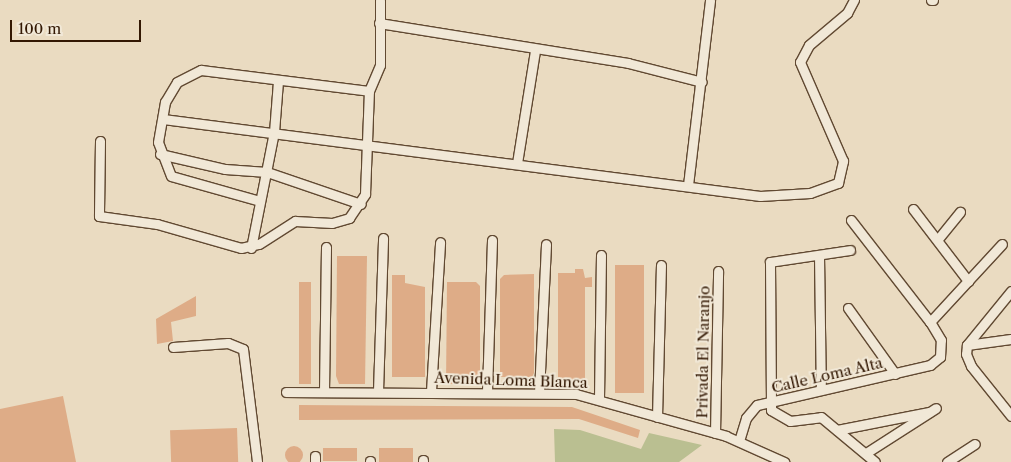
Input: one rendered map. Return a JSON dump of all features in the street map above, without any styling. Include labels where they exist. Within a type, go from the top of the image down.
[{"type":"street","points":[[100,141],[99,216],[157,224],[230,247],[251,248],[287,224],[339,222],[361,204],[369,91],[380,66],[380,0]]},
{"type":"street","points":[[688,185],[702,82],[710,0]]},
{"type":"street","points":[[163,119],[365,142],[773,197],[810,193],[838,183],[843,171],[841,150],[800,62],[809,45],[854,2]]},
{"type":"street","points":[[380,23],[535,50],[628,63],[702,82]]},
{"type":"street","points":[[517,163],[535,50]]},
{"type":"street","points":[[260,201],[177,180],[160,154],[163,119],[171,90],[192,71],[369,91]]},
{"type":"street","points":[[251,248],[274,132],[278,81]]},
{"type":"street","points":[[160,154],[225,169],[267,172],[361,204]]},
{"type":"street","points":[[913,209],[938,239],[968,281]]},
{"type":"street","points":[[938,239],[960,212]]},
{"type":"street","points":[[851,220],[930,322],[1002,244]]},
{"type":"street","points":[[378,391],[383,238]]},
{"type":"street","points":[[487,391],[492,240]]},
{"type":"street","points":[[431,391],[440,242]]},
{"type":"street","points":[[539,393],[546,244]]},
{"type":"street","points":[[324,391],[326,247]]},
{"type":"street","points":[[850,250],[772,260],[771,401],[773,413],[786,420],[819,416],[866,452],[875,462]]},
{"type":"street","points":[[599,398],[601,255]]},
{"type":"street","points":[[819,255],[820,390]]},
{"type":"street","points":[[657,417],[661,265]]},
{"type":"street","name":"Privada El Naranjo","points":[[715,433],[718,271]]},
{"type":"street","points":[[1011,291],[967,345],[971,366],[1011,415]]},
{"type":"street","points":[[848,308],[894,374]]},
{"type":"street","name":"Calle Loma Alta","points":[[739,441],[750,410],[771,401],[930,365],[940,357],[940,340],[930,322]]},
{"type":"street","points":[[967,345],[1011,338]]},
{"type":"street","points":[[173,347],[228,343],[243,349],[257,462]]},
{"type":"street","name":"Avenida Loma Blanca","points":[[286,392],[487,391],[599,398],[739,441],[784,462]]},
{"type":"street","points":[[837,430],[932,410],[866,452]]},
{"type":"street","points":[[947,462],[975,444]]},
{"type":"green space","points":[[554,429],[580,430],[641,449],[649,433],[702,445],[679,462],[555,462]]},
{"type":"building","points":[[337,256],[367,256],[365,384],[339,384],[336,376]]},
{"type":"building","points":[[615,265],[644,265],[644,393],[615,393]]},
{"type":"building","points":[[575,269],[583,269],[585,278],[592,277],[592,287],[585,287],[585,381],[558,384],[558,273],[575,273]]},
{"type":"building","points":[[534,274],[534,373],[532,377],[500,377],[500,279],[504,275]]},
{"type":"building","points":[[392,275],[405,275],[405,283],[425,287],[425,377],[392,377]]},
{"type":"building","points":[[299,282],[311,282],[311,384],[299,384]]},
{"type":"building","points":[[447,282],[476,282],[480,286],[480,384],[446,384]]},
{"type":"building","points":[[196,296],[196,316],[171,322],[173,341],[157,344],[156,319]]},
{"type":"building","points":[[63,396],[76,462],[0,462],[0,409]]},
{"type":"building","points":[[299,405],[572,407],[640,430],[638,438],[579,419],[299,420]]},
{"type":"building","points":[[237,428],[238,462],[171,462],[170,430]]},
{"type":"building","points":[[294,446],[300,449],[303,455],[300,461],[294,464],[288,461],[285,455],[288,449]]},
{"type":"building","points":[[323,448],[357,448],[357,461],[323,461]]},
{"type":"building","points":[[379,448],[413,448],[413,462],[379,462]]}]
